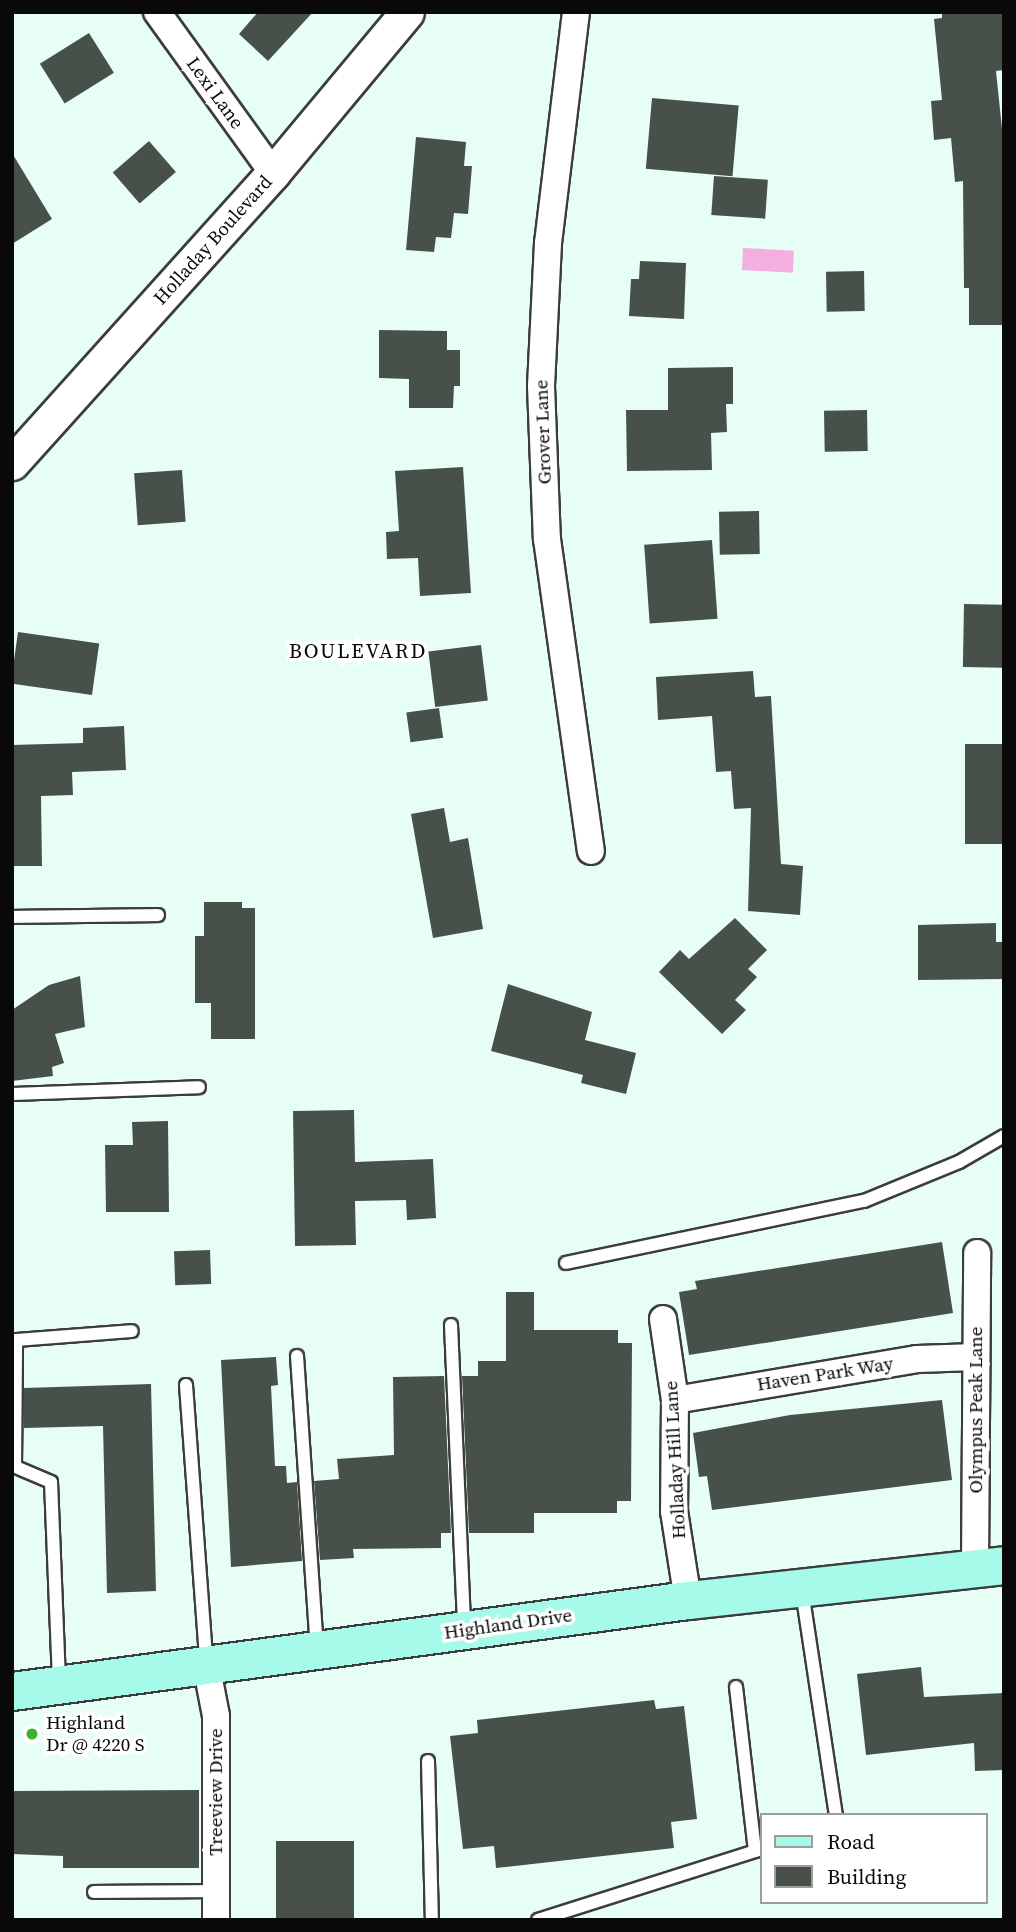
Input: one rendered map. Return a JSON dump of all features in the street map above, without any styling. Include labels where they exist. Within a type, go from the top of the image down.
[{"type":"main road","name":"Highland Drive","points":[[12,1691],[688,1600],[989,1567]]},
{"type":"street","name":"Lexi Lane","points":[[157,12],[273,173]]},
{"type":"street","name":"Holladay Boulevard","points":[[12,464],[273,173],[407,12]]},
{"type":"street","name":"Grover Lane","points":[[576,12],[548,243],[541,386],[547,539],[592,851]]},
{"type":"street","name":"Olympus Peak Lane","points":[[977,1253],[976,1357],[989,1567]]},
{"type":"street","name":"Holladay Hill Lane","points":[[663,1319],[675,1399],[674,1511],[688,1600]]},
{"type":"street","name":"Haven Park Way","points":[[675,1399],[917,1359],[976,1357]]},
{"type":"street","name":"Treeview Drive","points":[[206,1664],[216,1716],[216,1920]]},
{"type":"lane","points":[[12,917],[158,915]]},
{"type":"lane","points":[[12,1094],[199,1087]]},
{"type":"lane","points":[[566,1263],[864,1201],[959,1162],[1004,1136]]},
{"type":"lane","points":[[451,1325],[464,1630]]},
{"type":"lane","points":[[59,1685],[51,1482],[15,1467],[16,1340],[132,1331]]},
{"type":"lane","points":[[297,1356],[317,1650]]},
{"type":"lane","points":[[186,1385],[206,1664]]},
{"type":"lane","points":[[801,1587],[836,1813]]},
{"type":"lane","points":[[538,1920],[759,1850],[736,1687]]},
{"type":"lane","points":[[428,1760],[432,1920]]},
{"type":"lane","points":[[94,1892],[216,1891]]},
{"type":"shaded area","points":[[743,248],[794,251],[793,273],[742,270]]},
{"type":"building","points":[[258,12],[313,12],[268,61],[239,34]]},
{"type":"building","points":[[942,12],[1004,12],[1004,70],[996,71],[1004,148],[1004,325],[969,325],[969,288],[964,288],[963,181],[955,182],[951,138],[934,140],[931,101],[942,100],[934,19],[942,18]]},
{"type":"building","points":[[89,33],[114,73],[65,104],[40,64]]},
{"type":"building","points":[[652,98],[739,106],[732,176],[646,169]]},
{"type":"building","points":[[416,137],[466,142],[464,166],[472,166],[468,214],[454,213],[451,238],[436,237],[434,252],[406,250]]},
{"type":"building","points":[[149,141],[176,172],[140,203],[113,172]]},
{"type":"building","points":[[12,153],[52,219],[12,244]]},
{"type":"building","points":[[714,176],[768,180],[765,219],[711,215]]},
{"type":"building","points":[[640,261],[686,263],[684,319],[629,316],[631,279],[639,279]]},
{"type":"building","points":[[864,271],[865,311],[827,312],[826,272]]},
{"type":"building","points":[[379,330],[447,331],[447,350],[460,350],[460,386],[454,386],[453,408],[409,408],[409,379],[379,378]]},
{"type":"building","points":[[733,367],[733,404],[726,404],[727,432],[711,433],[712,470],[627,471],[626,410],[668,410],[668,368]]},
{"type":"building","points":[[867,410],[868,451],[825,452],[824,411]]},
{"type":"building","points":[[463,467],[471,593],[420,596],[418,558],[387,559],[386,532],[399,531],[395,471]]},
{"type":"building","points":[[182,470],[186,522],[138,525],[134,473]]},
{"type":"building","points":[[759,511],[760,554],[720,555],[719,512]]},
{"type":"building","points":[[712,540],[718,619],[650,624],[644,545]]},
{"type":"building","points":[[964,604],[1004,605],[1003,668],[963,667]]},
{"type":"building","points":[[18,632],[99,643],[92,695],[12,684]]},
{"type":"building","points":[[481,645],[488,701],[435,707],[428,651]]},
{"type":"building","points":[[753,671],[755,697],[771,696],[781,864],[803,866],[800,915],[748,911],[751,808],[734,809],[731,771],[716,772],[712,716],[658,720],[656,677]]},
{"type":"building","points":[[439,708],[443,738],[410,742],[406,713]]},
{"type":"building","points":[[124,726],[126,770],[72,772],[73,795],[41,796],[42,866],[12,866],[12,745],[83,743],[83,728]]},
{"type":"building","points":[[965,744],[1004,744],[1004,844],[965,844]]},
{"type":"building","points":[[444,808],[450,842],[468,838],[483,929],[433,938],[411,814]]},
{"type":"building","points":[[204,902],[242,902],[242,908],[255,908],[255,1039],[211,1039],[211,1003],[195,1003],[195,936],[204,936]]},
{"type":"building","points":[[735,918],[767,950],[748,969],[757,977],[735,1000],[746,1010],[722,1034],[659,972],[680,950],[689,959]]},
{"type":"building","points":[[996,923],[996,942],[1004,942],[1004,979],[918,980],[918,925]]},
{"type":"building","points":[[80,976],[85,1027],[55,1034],[64,1063],[52,1067],[53,1076],[12,1081],[12,1010],[49,985]]},
{"type":"building","points":[[508,984],[592,1012],[585,1040],[636,1053],[626,1094],[581,1083],[583,1075],[491,1051]]},
{"type":"building","points":[[354,1110],[355,1162],[433,1159],[436,1218],[407,1220],[406,1200],[355,1201],[356,1245],[295,1246],[293,1111]]},
{"type":"building","points":[[168,1121],[169,1212],[106,1212],[105,1145],[133,1145],[132,1122]]},
{"type":"building","points":[[942,1242],[953,1313],[689,1355],[679,1292],[697,1289],[695,1281]]},
{"type":"building","points":[[210,1250],[211,1284],[175,1285],[174,1251]]},
{"type":"building","points":[[506,1292],[534,1292],[534,1330],[618,1330],[618,1343],[632,1343],[631,1501],[617,1501],[617,1513],[534,1513],[534,1533],[469,1533],[462,1376],[478,1376],[478,1361],[506,1361]]},
{"type":"building","points":[[276,1357],[278,1385],[271,1386],[275,1466],[286,1466],[287,1483],[297,1482],[302,1561],[231,1567],[221,1360]]},
{"type":"building","points":[[444,1376],[451,1533],[441,1533],[441,1548],[353,1549],[354,1558],[320,1560],[314,1481],[339,1479],[337,1459],[394,1455],[393,1377]]},
{"type":"building","points":[[151,1384],[156,1591],[107,1593],[103,1426],[24,1428],[24,1388]]},
{"type":"building","points":[[942,1400],[952,1480],[712,1510],[707,1476],[699,1477],[693,1433],[790,1415]]},
{"type":"building","points":[[921,1667],[924,1697],[1004,1693],[1004,1770],[975,1771],[974,1743],[866,1755],[857,1674]]},
{"type":"building","points":[[654,1700],[656,1709],[684,1706],[697,1819],[671,1822],[674,1848],[496,1868],[494,1846],[463,1849],[450,1736],[478,1733],[477,1720]]},
{"type":"building","points":[[199,1790],[199,1868],[63,1868],[63,1856],[12,1854],[12,1791]]},
{"type":"building","points":[[276,1841],[354,1841],[354,1920],[276,1920]]},
{"type":"place","name":"Highland Dr @ 4220 S","points":[[32,1734]]},
{"type":"district","name":"BOULEVARD","points":[[358,651]]}]
